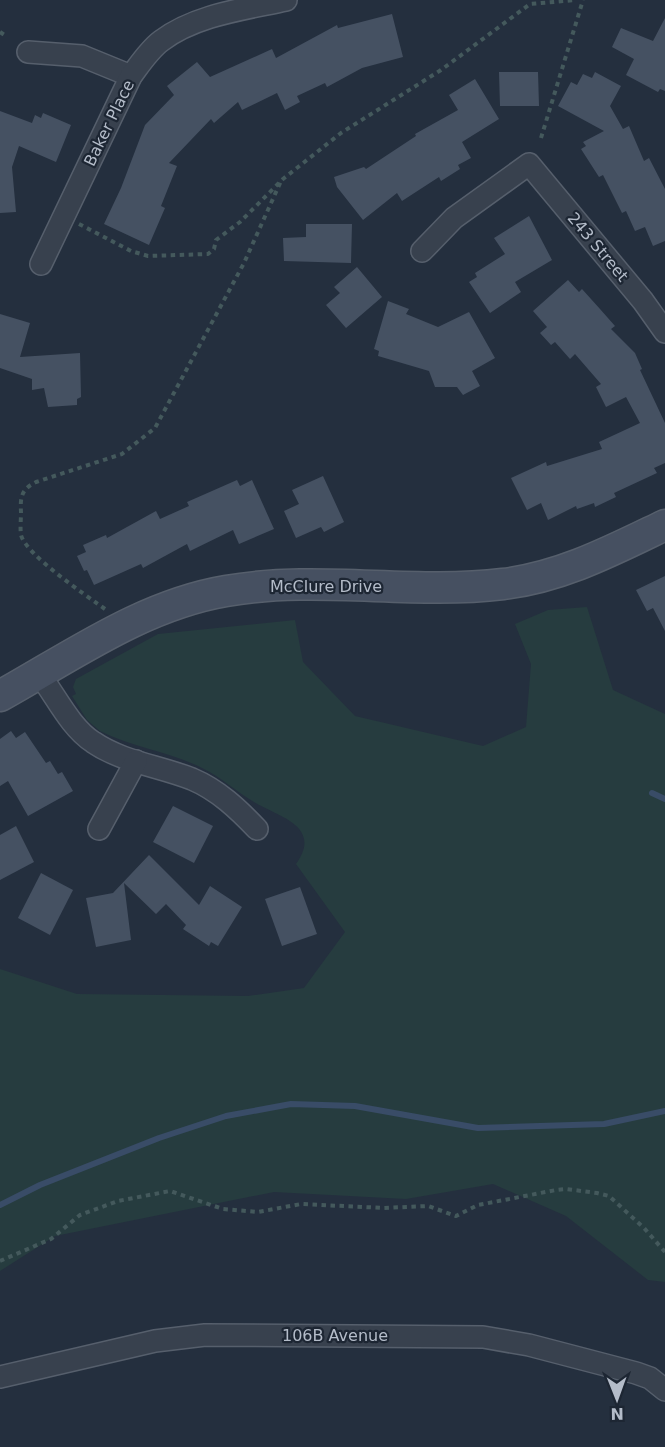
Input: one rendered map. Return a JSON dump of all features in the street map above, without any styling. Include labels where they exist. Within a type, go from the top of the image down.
[{"type":"street","name":"Baker Place","points":[[41,264],[131,76],[155,46],[180,29],[206,20],[286,0]]},
{"type":"street","points":[[28,51],[82,56],[131,76]]},
{"type":"street","name":"243 Street","points":[[422,251],[454,218],[530,164],[643,301],[665,332]]},
{"type":"street","name":"McClure Drive","points":[[0,696],[142,617],[205,595],[264,586],[478,586],[515,583],[580,565],[665,525]]},
{"type":"street","points":[[39,674],[85,736],[111,753],[193,780],[216,793],[237,809],[257,829]]},
{"type":"street","points":[[99,829],[136,761]]},
{"type":"street","name":"106B Avenue","points":[[0,1377],[178,1337],[431,1335],[483,1337],[528,1344],[636,1373],[650,1378],[665,1390]]},
{"type":"path","points":[[77,223],[131,251],[148,256],[208,254],[214,249],[216,240],[240,222],[283,179],[341,133],[441,70],[530,4],[576,0]]},
{"type":"path","points":[[541,138],[583,0]]},
{"type":"path","points":[[0,32],[6,36]]},
{"type":"path","points":[[106,609],[47,566],[26,544],[21,536],[20,497],[25,487],[36,482],[122,454],[154,428],[244,263],[283,179]]},
{"type":"path","points":[[0,1261],[51,1239],[80,1215],[118,1201],[170,1191],[223,1209],[258,1212],[301,1204],[384,1208],[428,1206],[456,1216],[478,1205],[566,1189],[609,1196],[644,1228],[665,1252]]},
{"type":"green space","points":[[587,607],[613,690],[665,714],[665,1282],[648,1280],[566,1216],[493,1184],[406,1199],[274,1192],[55,1236],[0,1271],[0,969],[77,994],[248,996],[304,988],[345,932],[296,864],[303,851],[304,840],[294,824],[192,763],[100,731],[87,720],[72,696],[76,694],[73,687],[76,679],[158,634],[295,620],[303,662],[355,716],[483,746],[526,727],[531,664],[515,624],[548,610]]},
{"type":"building","points":[[392,14],[403,57],[362,68],[327,87],[325,83],[297,96],[300,102],[285,110],[277,93],[242,110],[238,102],[214,123],[211,119],[169,163],[177,166],[161,206],[165,208],[149,245],[104,224],[121,188],[145,125],[174,95],[167,86],[197,62],[210,77],[272,49],[276,58],[337,25],[338,28]]},
{"type":"building","points":[[665,18],[665,91],[660,89],[658,92],[626,75],[634,59],[612,47],[621,28],[653,41]]},
{"type":"building","points":[[499,72],[538,72],[539,106],[500,106]]},
{"type":"building","points":[[595,72],[621,86],[610,106],[623,129],[629,126],[644,161],[649,158],[665,189],[665,241],[653,246],[645,227],[635,231],[626,211],[622,213],[603,175],[599,177],[581,149],[586,146],[583,142],[604,131],[558,106],[571,82],[577,85],[583,74],[592,78]]},
{"type":"building","points":[[475,79],[499,119],[462,142],[471,158],[458,165],[460,169],[441,181],[439,177],[402,201],[397,193],[363,220],[337,187],[334,177],[364,167],[366,169],[416,136],[415,134],[458,110],[449,95]]},
{"type":"building","points":[[0,111],[32,123],[35,115],[41,118],[43,113],[71,125],[56,162],[19,146],[12,167],[16,212],[0,213]]},
{"type":"building","points":[[529,216],[552,260],[515,282],[521,292],[490,313],[469,282],[477,277],[475,273],[505,254],[494,238]]},
{"type":"building","points":[[306,224],[352,224],[351,263],[284,261],[283,238],[306,237]]},
{"type":"building","points":[[357,267],[382,297],[346,328],[326,305],[340,293],[334,287]]},
{"type":"building","points":[[568,280],[579,292],[582,289],[615,326],[611,329],[635,353],[642,369],[640,370],[665,423],[665,463],[654,468],[657,473],[614,493],[616,497],[595,507],[594,503],[577,509],[576,506],[548,520],[541,503],[527,510],[511,478],[546,462],[547,466],[602,449],[599,442],[640,423],[626,397],[606,407],[596,387],[601,384],[575,354],[570,359],[555,342],[551,345],[540,333],[547,327],[533,311]]},
{"type":"building","points":[[388,301],[409,309],[406,314],[438,327],[469,312],[495,358],[472,371],[480,386],[463,395],[457,387],[435,387],[429,371],[378,356],[379,351],[374,349]]},
{"type":"building","points":[[0,314],[30,323],[20,357],[80,353],[81,397],[77,399],[77,405],[48,407],[44,388],[32,390],[32,379],[0,368]]},
{"type":"building","points":[[323,476],[344,522],[324,532],[321,527],[296,538],[284,511],[299,504],[292,490]]},
{"type":"building","points":[[237,480],[240,486],[252,480],[274,529],[239,544],[233,530],[190,551],[187,544],[143,568],[141,564],[94,585],[87,570],[84,571],[77,556],[86,552],[83,545],[106,535],[107,538],[156,511],[160,519],[189,506],[187,502]]},
{"type":"building","points":[[665,576],[665,631],[653,608],[647,611],[636,590]]},
{"type":"building","points":[[11,731],[16,738],[25,732],[46,763],[50,761],[58,774],[62,772],[73,791],[28,816],[8,781],[0,786],[0,739]]},
{"type":"building","points":[[173,806],[213,826],[194,863],[153,842]]},
{"type":"building","points":[[16,826],[34,862],[0,880],[0,835]]},
{"type":"building","points":[[149,855],[199,905],[210,886],[242,907],[218,946],[211,942],[209,946],[183,929],[186,925],[166,904],[156,914],[124,883],[131,940],[96,947],[86,898],[113,893]]},
{"type":"building","points":[[41,873],[73,890],[50,935],[18,918]]},
{"type":"building","points":[[300,887],[317,934],[282,946],[265,899]]},
{"type":"waterway","points":[[652,793],[665,799]]},
{"type":"waterway","points":[[0,1205],[40,1185],[159,1138],[226,1116],[291,1104],[355,1106],[478,1128],[604,1124],[665,1111]]}]
